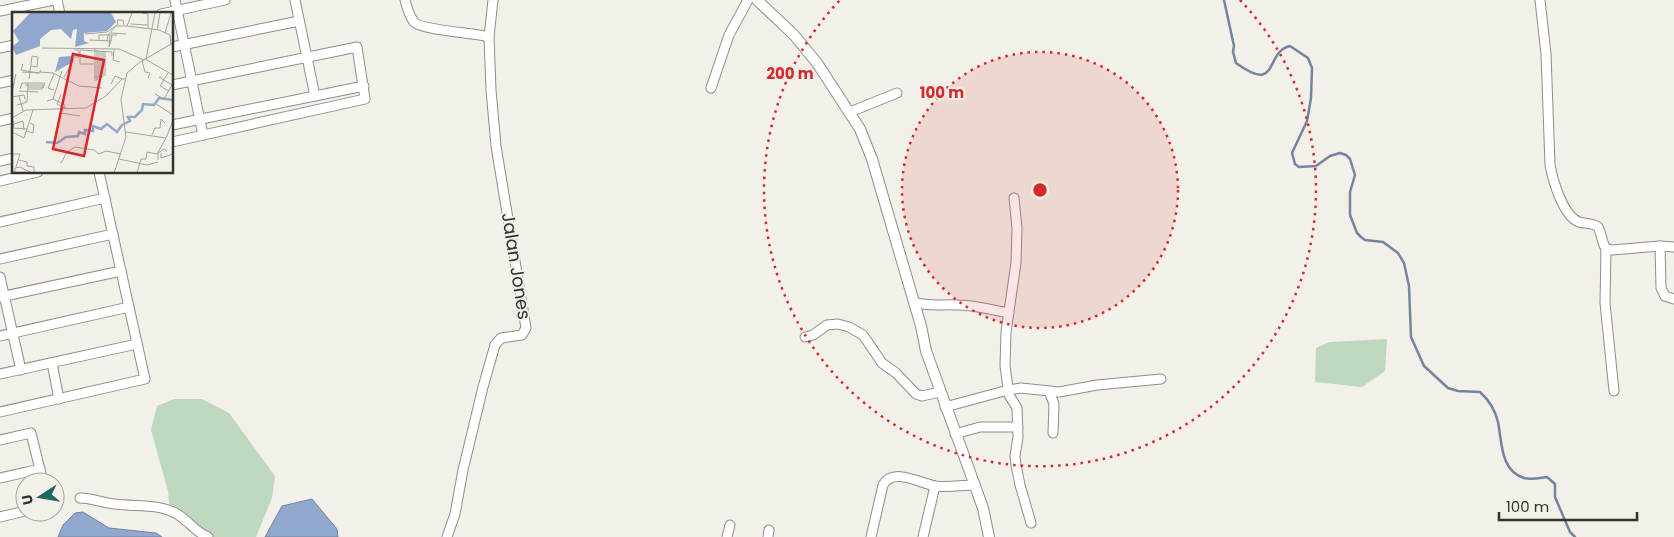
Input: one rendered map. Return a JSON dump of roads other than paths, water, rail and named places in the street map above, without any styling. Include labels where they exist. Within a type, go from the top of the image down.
[{"type":"street","points":[[0,11],[56,0]]},
{"type":"street","points":[[175,0],[203,135]]},
{"type":"street","points":[[169,12],[225,0]]},
{"type":"street","points":[[295,0],[315,96]]},
{"type":"street","points":[[405,0],[418,26],[489,37]]},
{"type":"street","name":"Jalan Jones","points":[[447,537],[455,514],[463,470],[495,345],[501,338],[522,335],[526,328],[496,146],[489,37],[493,0]]},
{"type":"street","points":[[712,88],[729,35],[748,0]]},
{"type":"street","points":[[757,0],[794,35],[817,63],[860,129],[872,159],[914,302],[926,351],[983,508],[989,537]]},
{"type":"street","points":[[1540,0],[1546,54],[1549,152],[1552,177],[1570,216],[1581,223],[1597,226],[1606,249],[1605,303],[1614,391]]},
{"type":"street","points":[[174,47],[299,21]]},
{"type":"street","points":[[174,85],[357,47],[366,99],[174,142]]},
{"type":"street","points":[[174,125],[364,86]]},
{"type":"street","points":[[850,112],[897,93]]},
{"type":"street","points":[[0,181],[30,174]]},
{"type":"street","points":[[0,412],[145,379],[99,174]]},
{"type":"street","points":[[0,222],[105,198]]},
{"type":"street","points":[[1014,198],[1016,263],[1006,332],[1005,359],[1008,390],[1017,408],[1018,427],[1015,456],[1020,485],[1031,523]]},
{"type":"street","points":[[0,259],[113,234]]},
{"type":"street","points":[[1660,246],[1661,288],[1665,296],[1674,299]]},
{"type":"street","points":[[1606,249],[1674,247]]},
{"type":"street","points":[[2,297],[121,271]]},
{"type":"street","points":[[0,277],[2,297],[13,333],[21,370]]},
{"type":"street","points":[[914,302],[943,306],[956,304],[1009,313]]},
{"type":"street","points":[[0,336],[129,307]]},
{"type":"street","points":[[805,337],[813,335],[827,325],[838,324],[849,328],[863,335],[882,363],[896,373],[916,394],[922,396],[940,392]]},
{"type":"street","points":[[0,374],[137,344]]},
{"type":"street","points":[[52,363],[59,398]]},
{"type":"street","points":[[945,407],[1021,388],[1063,392],[1097,385],[1161,379]]},
{"type":"street","points":[[1049,391],[1054,404],[1053,433]]},
{"type":"street","points":[[955,434],[980,427],[1018,427]]},
{"type":"street","points":[[0,440],[31,433],[41,472]]},
{"type":"street","points":[[0,478],[40,469]]},
{"type":"street","points":[[871,537],[883,485],[887,480],[897,477],[935,486],[975,485]]},
{"type":"street","points":[[923,537],[935,486]]},
{"type":"street","points":[[80,498],[116,505],[151,506],[167,509],[187,521],[199,533],[208,537]]},
{"type":"street","points":[[0,517],[15,513]]},
{"type":"street","points":[[727,537],[730,524]]},
{"type":"water","points":[[312,499],[337,529],[338,537],[265,537],[282,506]]},
{"type":"water","points":[[83,512],[109,528],[156,533],[162,537],[58,537],[63,525],[75,513]]},
{"type":"waterway","points":[[1224,0],[1236,63],[1250,72],[1259,75],[1266,73],[1282,50],[1290,46],[1308,58],[1312,68],[1311,98],[1307,121],[1292,153],[1295,164],[1299,167],[1316,166],[1330,156],[1340,153],[1350,159],[1355,175],[1350,192],[1350,215],[1357,233],[1361,237],[1365,240],[1383,242],[1398,253],[1404,263],[1409,286],[1411,337],[1424,366],[1448,388],[1458,391],[1480,392],[1486,398],[1497,418],[1506,462],[1510,469],[1524,478],[1547,477],[1555,484],[1555,497],[1570,532],[1575,537]]}]
